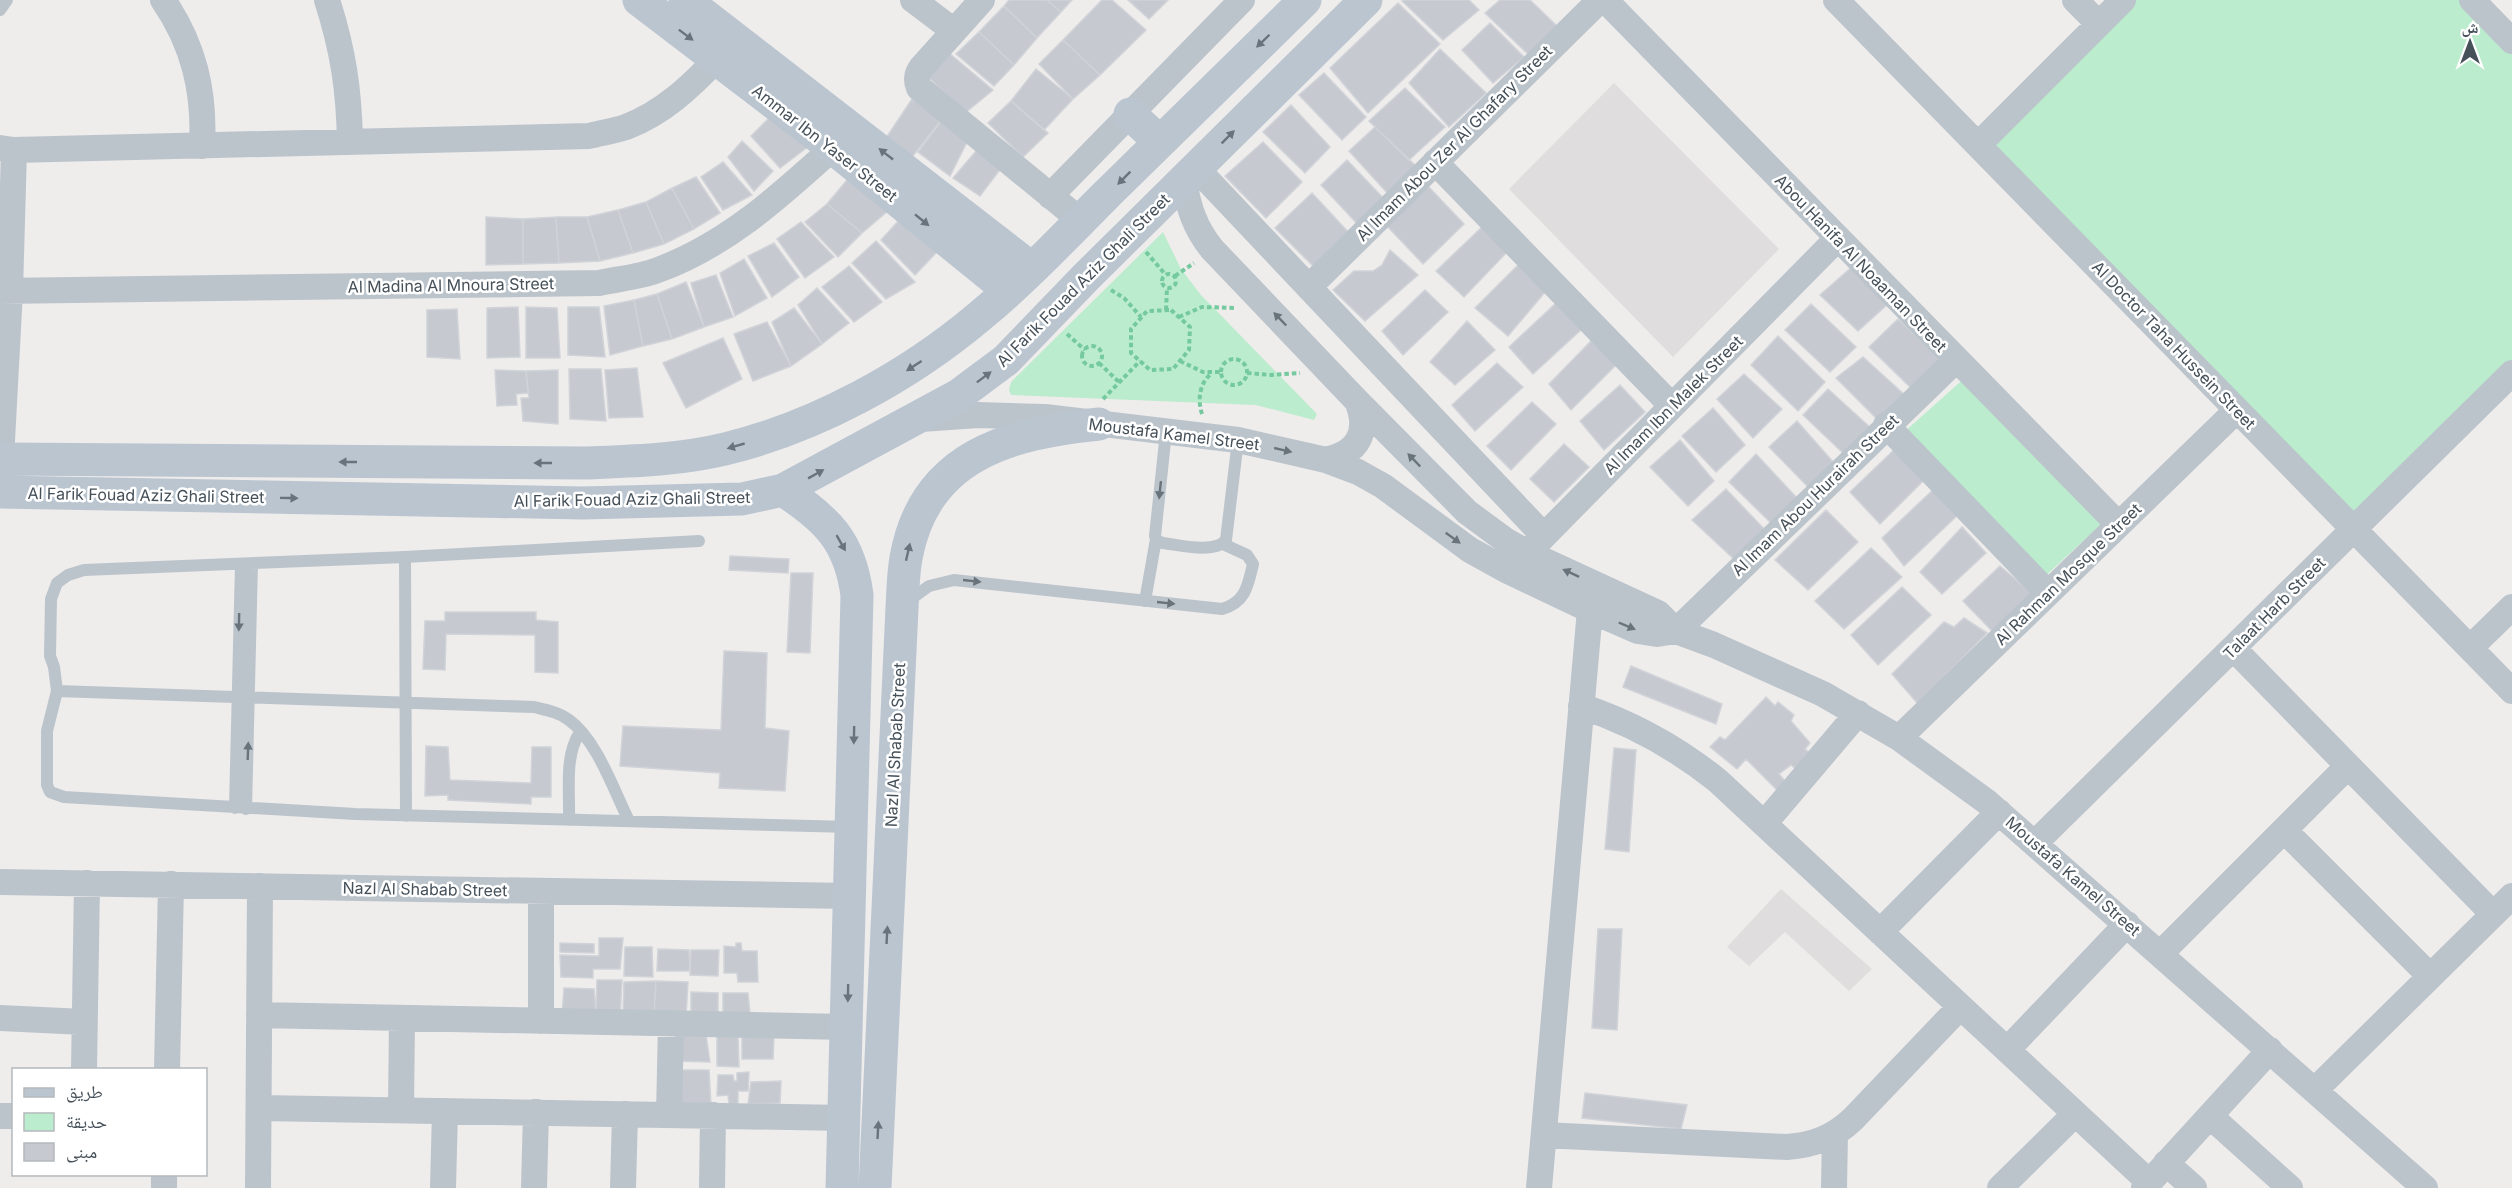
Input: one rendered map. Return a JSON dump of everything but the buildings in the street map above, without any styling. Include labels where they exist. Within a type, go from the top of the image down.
[{"type":"street","points":[[163,0],[175,17],[190,48],[200,81],[203,115],[202,146]]},
{"type":"street","points":[[327,0],[343,58],[349,97],[350,142]]},
{"type":"street","name":"Ammar Ibn Yaser Street","points":[[639,0],[717,59],[844,138],[1032,268]]},
{"type":"street","name":"Ammar Ibn Yaser Street","points":[[685,0],[844,138],[1008,290]]},
{"type":"street","points":[[913,0],[954,31]]},
{"type":"street","points":[[982,0],[921,69],[917,78],[920,88],[1080,220]]},
{"type":"street","points":[[1050,196],[1242,0]]},
{"type":"street","name":"Al Farik Fouad Aziz Ghali Street","points":[[1,459],[586,463],[657,460],[727,449],[761,438],[830,411],[865,394],[928,357],[983,314],[1305,0]]},
{"type":"street","name":"Al Farik Fouad Aziz Ghali Street","points":[[0,492],[583,503],[742,499],[783,490],[959,395],[1006,360],[1086,277],[1366,0]]},
{"type":"street","name":"Al Imam Abou Zer Al Ghafary Street","points":[[1309,287],[1600,0]]},
{"type":"street","name":"Abou Hanifa Al Noaaman Street","points":[[1605,0],[2118,525]]},
{"type":"street","name":"Al Doctor Taha Hussein Street","points":[[1836,0],[2512,691]]},
{"type":"street","points":[[2075,0],[2099,24]]},
{"type":"street","points":[[1978,145],[2123,0]]},
{"type":"street","points":[[2472,0],[2512,41]]},
{"type":"street","points":[[1,459],[7,149],[589,136],[626,127],[660,110],[690,87],[717,59]]},
{"type":"street","points":[[1130,114],[1160,142]]},
{"type":"street","name":"Al Madina Al Mnoura Street","points":[[5,291],[599,283],[657,271],[709,247],[757,214],[844,138]]},
{"type":"street","points":[[1435,162],[1672,406]]},
{"type":"street","points":[[1190,174],[1309,287],[1536,544]]},
{"type":"street","name":"Moustafa Kamel Street","points":[[1190,174],[1190,211],[1203,237],[1357,401],[1467,512],[1505,540],[1536,544],[1658,613],[1676,631],[1778,672],[1858,713],[1959,779],[2161,953],[2425,1188]]},
{"type":"street","name":"Al Imam Ibn Malek Street","points":[[1508,571],[1837,239]]},
{"type":"street","name":"Al Imam Abou Hurairah Street","points":[[1676,631],[1886,425],[1956,360]]},
{"type":"street","name":"Talaat Harb Street","points":[[2035,843],[2512,373]]},
{"type":"street","points":[[1326,460],[1345,454],[1359,440],[1363,427],[1362,414],[1357,401]]},
{"type":"street","name":"Al Rahman Mosque Street","points":[[1899,738],[2237,410]]},
{"type":"street","name":"Moustafa Kamel Street","points":[[912,420],[1011,415],[1238,440],[1326,460],[1358,472],[1383,486],[1452,538],[1508,571],[1590,610],[1647,633],[1676,631]]},
{"type":"street","name":"Nazl Al Shabab Street","points":[[875,1188],[902,608],[906,557],[911,537],[928,501],[954,471],[969,458],[1010,440],[1089,423]]},
{"type":"street","points":[[1886,425],[2048,593]]},
{"type":"street","points":[[456,501],[470,485],[468,469],[463,463]]},
{"type":"street","points":[[583,503],[578,497],[575,482],[580,468],[586,463]]},
{"type":"street","points":[[783,490],[824,520],[837,536],[848,554],[857,595],[842,1188]]},
{"type":"street","points":[[2470,648],[2512,607]]},
{"type":"street","points":[[1539,1188],[1590,610]]},
{"type":"street","points":[[2233,648],[2493,914]]},
{"type":"street","points":[[1581,706],[1630,724],[1676,750],[1718,781],[2075,1114],[2146,1185],[2270,1050]]},
{"type":"street","points":[[1764,824],[1858,713]]},
{"type":"street","points":[[2161,953],[2348,766]]},
{"type":"street","points":[[1880,932],[1999,812]]},
{"type":"street","points":[[852,827],[891,828]]},
{"type":"street","points":[[2284,830],[2430,976]]},
{"type":"street","name":"Nazl Al Shabab Street","points":[[0,882],[850,896]]},
{"type":"street","points":[[84,1068],[87,883]]},
{"type":"street","points":[[167,1068],[171,884]]},
{"type":"street","points":[[258,1188],[260,886]]},
{"type":"street","points":[[541,891],[541,1020]]},
{"type":"street","points":[[2315,1090],[2512,896]]},
{"type":"street","points":[[2007,1050],[2127,924]]},
{"type":"street","points":[[1544,1135],[1787,1147],[1812,1143],[1835,1134],[1853,1119],[1960,1007]]},
{"type":"street","points":[[259,1015],[847,1027]]},
{"type":"street","points":[[0,1018],[84,1022]]},
{"type":"street","points":[[401,1110],[402,1018]]},
{"type":"street","points":[[669,1115],[671,1023]]},
{"type":"street","points":[[259,1108],[844,1118]]},
{"type":"street","points":[[443,1188],[445,1111]]},
{"type":"street","points":[[534,1188],[536,1113]]},
{"type":"street","points":[[623,1188],[625,1114]]},
{"type":"street","points":[[2000,1188],[2075,1114]]},
{"type":"street","points":[[712,1188],[713,1115]]},
{"type":"street","points":[[2210,1116],[2290,1188]]},
{"type":"street","points":[[1834,1188],[1835,1134]]},
{"type":"street","points":[[2166,1163],[2194,1188]]},
{"type":"lane","points":[[0,10],[7,0]]},
{"type":"lane","points":[[1145,601],[1156,539],[1166,432]]},
{"type":"lane","points":[[1156,539],[1160,543],[1212,548],[1223,544],[1226,540],[1238,440]]},
{"type":"lane","points":[[699,541],[405,557],[84,570],[68,575],[57,583],[51,599],[50,657],[54,667],[57,691],[47,730],[47,785],[57,796],[240,809],[406,816],[852,827]]},
{"type":"lane","points":[[902,608],[928,586],[954,580],[1222,609],[1238,602],[1247,589],[1252,561],[1247,555],[1223,544]]},
{"type":"lane","points":[[405,557],[406,816]]},
{"type":"lane","points":[[240,809],[247,564]]},
{"type":"lane","points":[[57,691],[534,707],[556,712],[570,720],[596,753],[629,822]]},
{"type":"lane","points":[[569,820],[571,755],[573,742],[580,732]]},
{"type":"path","points":[[1086,277],[1124,298],[1141,317]]},
{"type":"path","points":[[1166,310],[1167,288]]},
{"type":"path","points":[[1179,317],[1202,307],[1215,305],[1273,312]]},
{"type":"path","points":[[1171,310],[1190,327],[1189,350],[1173,369],[1150,370],[1131,353],[1131,329],[1141,317],[1147,311],[1171,310]]},
{"type":"path","points":[[1093,346],[1097,347],[1102,355],[1099,363],[1090,365],[1086,363],[1083,359],[1085,350],[1093,346]]},
{"type":"path","points":[[1237,360],[1246,367],[1247,373],[1236,386],[1225,382],[1220,372],[1226,362],[1237,360]]},
{"type":"path","points":[[1089,423],[1140,361]]},
{"type":"path","points":[[1180,361],[1195,370],[1220,372]]},
{"type":"path","points":[[1099,363],[1120,383]]},
{"type":"path","points":[[1247,373],[1285,375],[1328,369]]},
{"type":"path","points":[[1211,437],[1200,409],[1200,396],[1206,377],[1212,373]]},
{"type":"shaded area","points":[[1614,83],[1779,249],[1673,357],[1509,189]]},
{"type":"shaded area","points":[[1781,889],[1872,969],[1849,991],[1785,932],[1749,966],[1727,947]]},
{"type":"green space","points":[[2124,0],[2472,0],[2512,41],[2512,373],[2354,529],[1978,145]]},
{"type":"green space","points":[[1163,232],[1181,269],[1201,295],[1317,414],[1314,420],[1256,405],[1011,395],[1009,390],[1011,382]]},
{"type":"green space","points":[[1968,375],[2107,519],[2042,579],[1903,433]]}]
